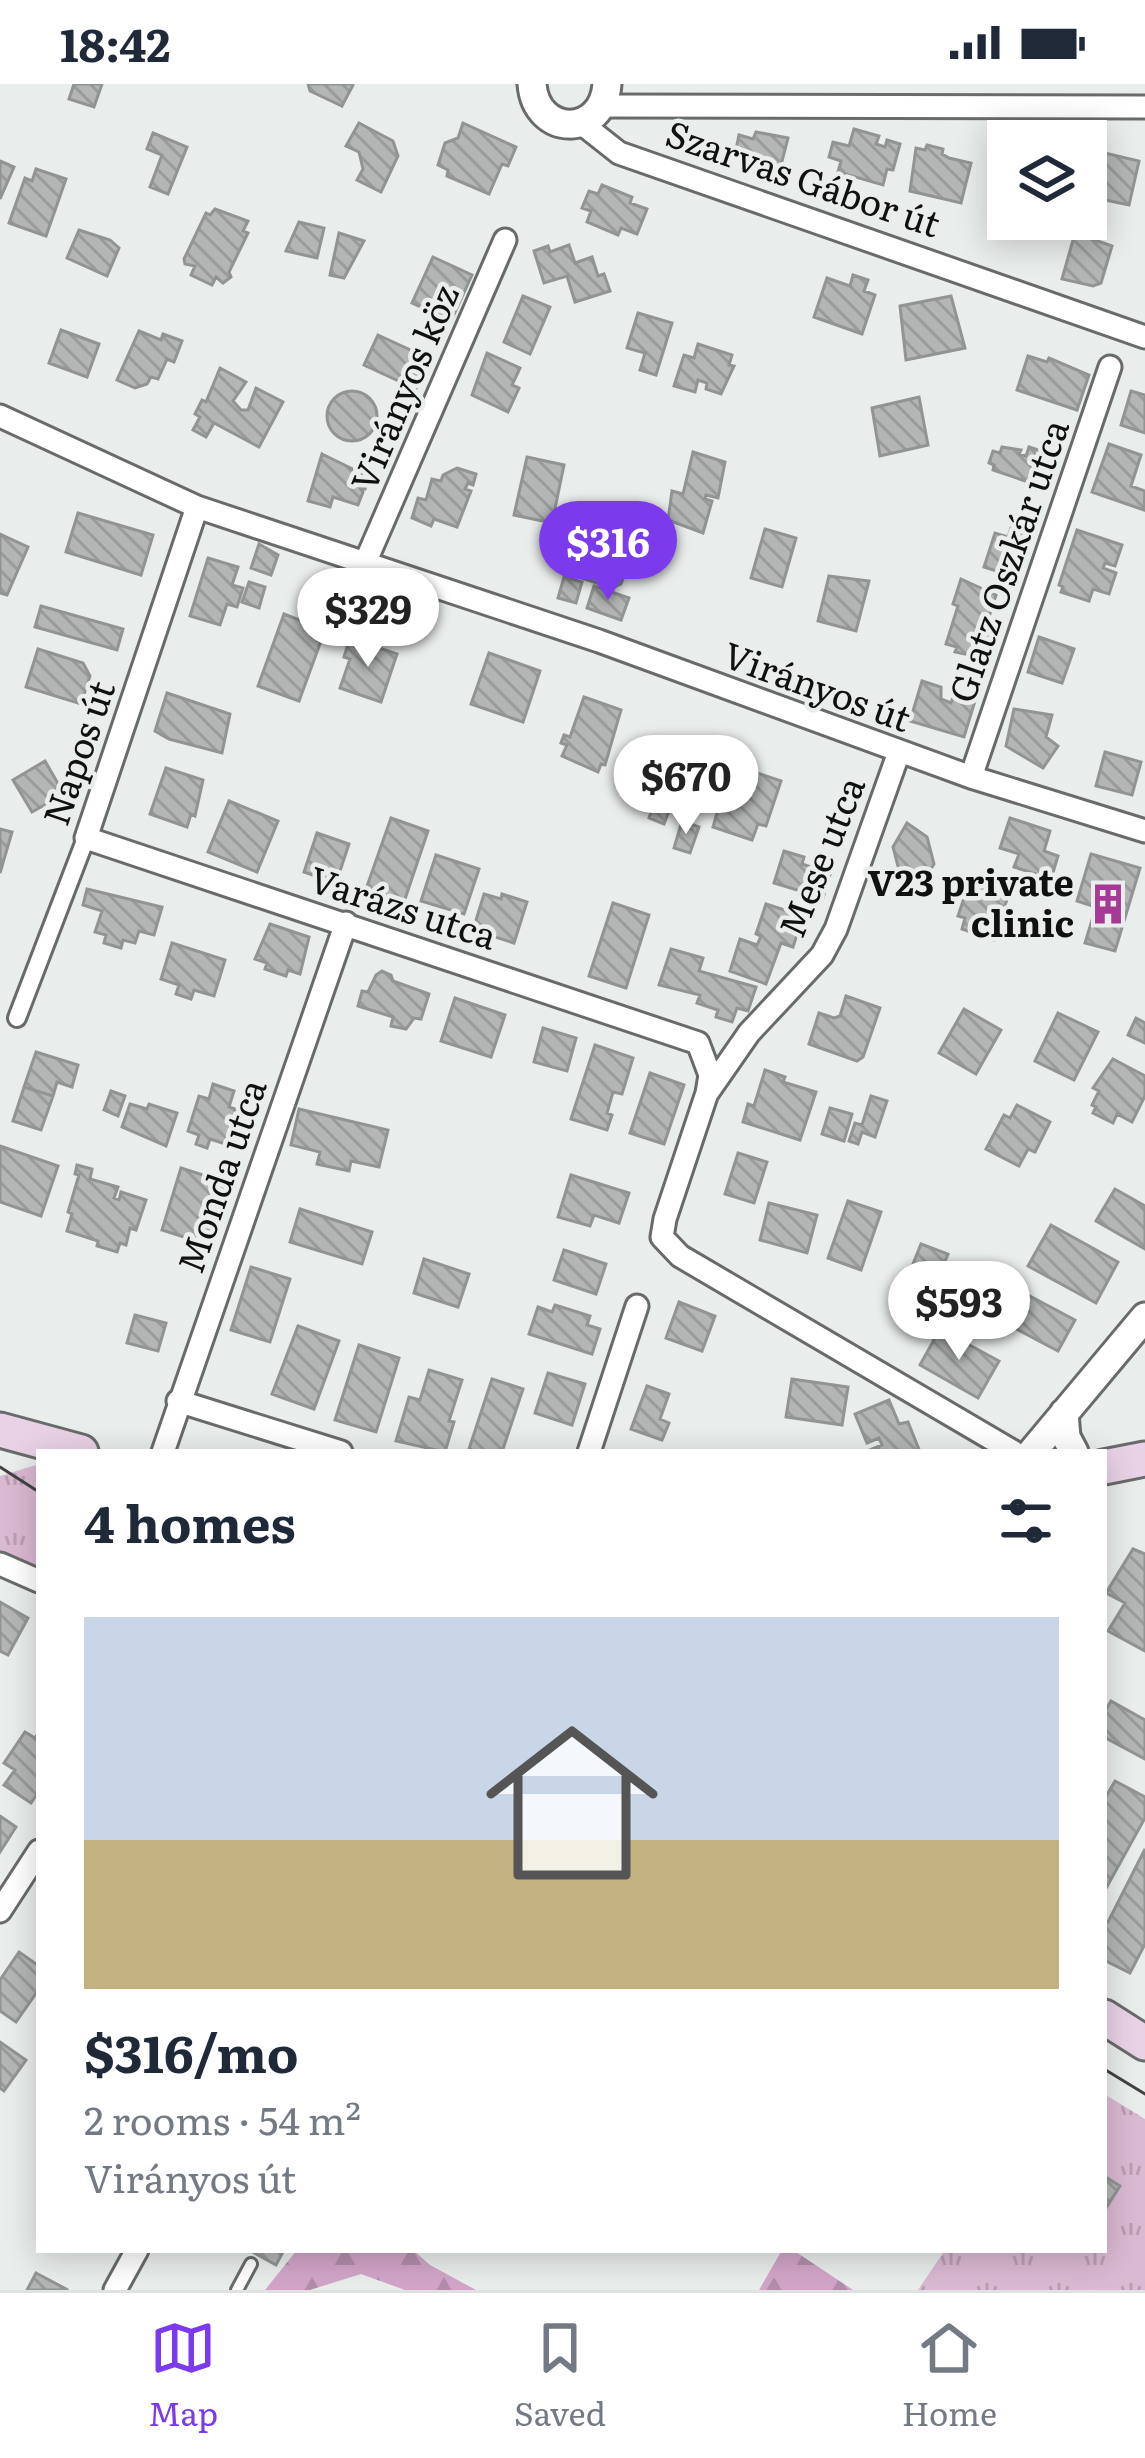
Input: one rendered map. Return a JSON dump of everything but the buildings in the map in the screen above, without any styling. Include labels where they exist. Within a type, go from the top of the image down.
[{"type":"main road","points":[[0,1430],[70,1449]]},
{"type":"main road","points":[[1107,1466],[1145,1459]]},
{"type":"main road","points":[[1107,2024],[1145,2043]]},
{"type":"street","points":[[531,84],[544,115],[566,124],[597,104],[1145,107]]},
{"type":"street","name":"Szarvas Gábor út","points":[[597,104],[619,153],[1145,338]]},
{"type":"street","name":"Virányos köz","points":[[365,563],[506,240]]},
{"type":"street","name":"Glatz Oszkár utca","points":[[971,777],[1110,367]]},
{"type":"street","name":"Virányos út","points":[[0,416],[197,506],[599,641],[971,777],[1145,831]]},
{"type":"street","name":"Napos út","points":[[17,1018],[86,838],[197,506]]},
{"type":"street","name":"Mese utca","points":[[707,1093],[748,1033],[821,956],[836,929],[899,752]]},
{"type":"street","name":"Varázs utca","points":[[86,838],[698,1043]]},
{"type":"street","name":"Monda utca","points":[[164,1449],[346,923]]},
{"type":"street","points":[[698,1043],[748,1033]]},
{"type":"street","name":"Mese utca","points":[[698,1043],[710,1075],[707,1093],[662,1237],[680,1256],[1009,1449]]},
{"type":"street","points":[[590,1449],[637,1306]]},
{"type":"street","points":[[1034,1449],[1145,1317]]},
{"type":"street","points":[[178,1401],[331,1449]]},
{"type":"street","points":[[1064,1413],[1066,1438],[1072,1449]]},
{"type":"street","points":[[0,1564],[36,1580]]},
{"type":"street","points":[[0,1911],[36,1856]]},
{"type":"street","points":[[115,2290],[135,2253]]},
{"type":"lane","points":[[237,2290],[251,2264]]},
{"type":"green space","points":[[36,1465],[36,1570],[0,1554],[0,1476]]},
{"type":"green space","points":[[1107,2096],[1145,2119],[1145,2290],[918,2290],[943,2253],[1107,2253]]},
{"type":"green space","points":[[295,2253],[416,2253],[476,2290],[405,2290],[361,2274],[310,2290],[265,2290]]},
{"type":"green space","points":[[780,2253],[798,2253],[853,2290],[759,2290]]},
{"type":"tram line","points":[[0,1467],[36,1490]]},
{"type":"tram line","points":[[1107,2071],[1145,2094]]},
{"type":"place","name":"V23 private clinic","points":[[1108,904]]}]
